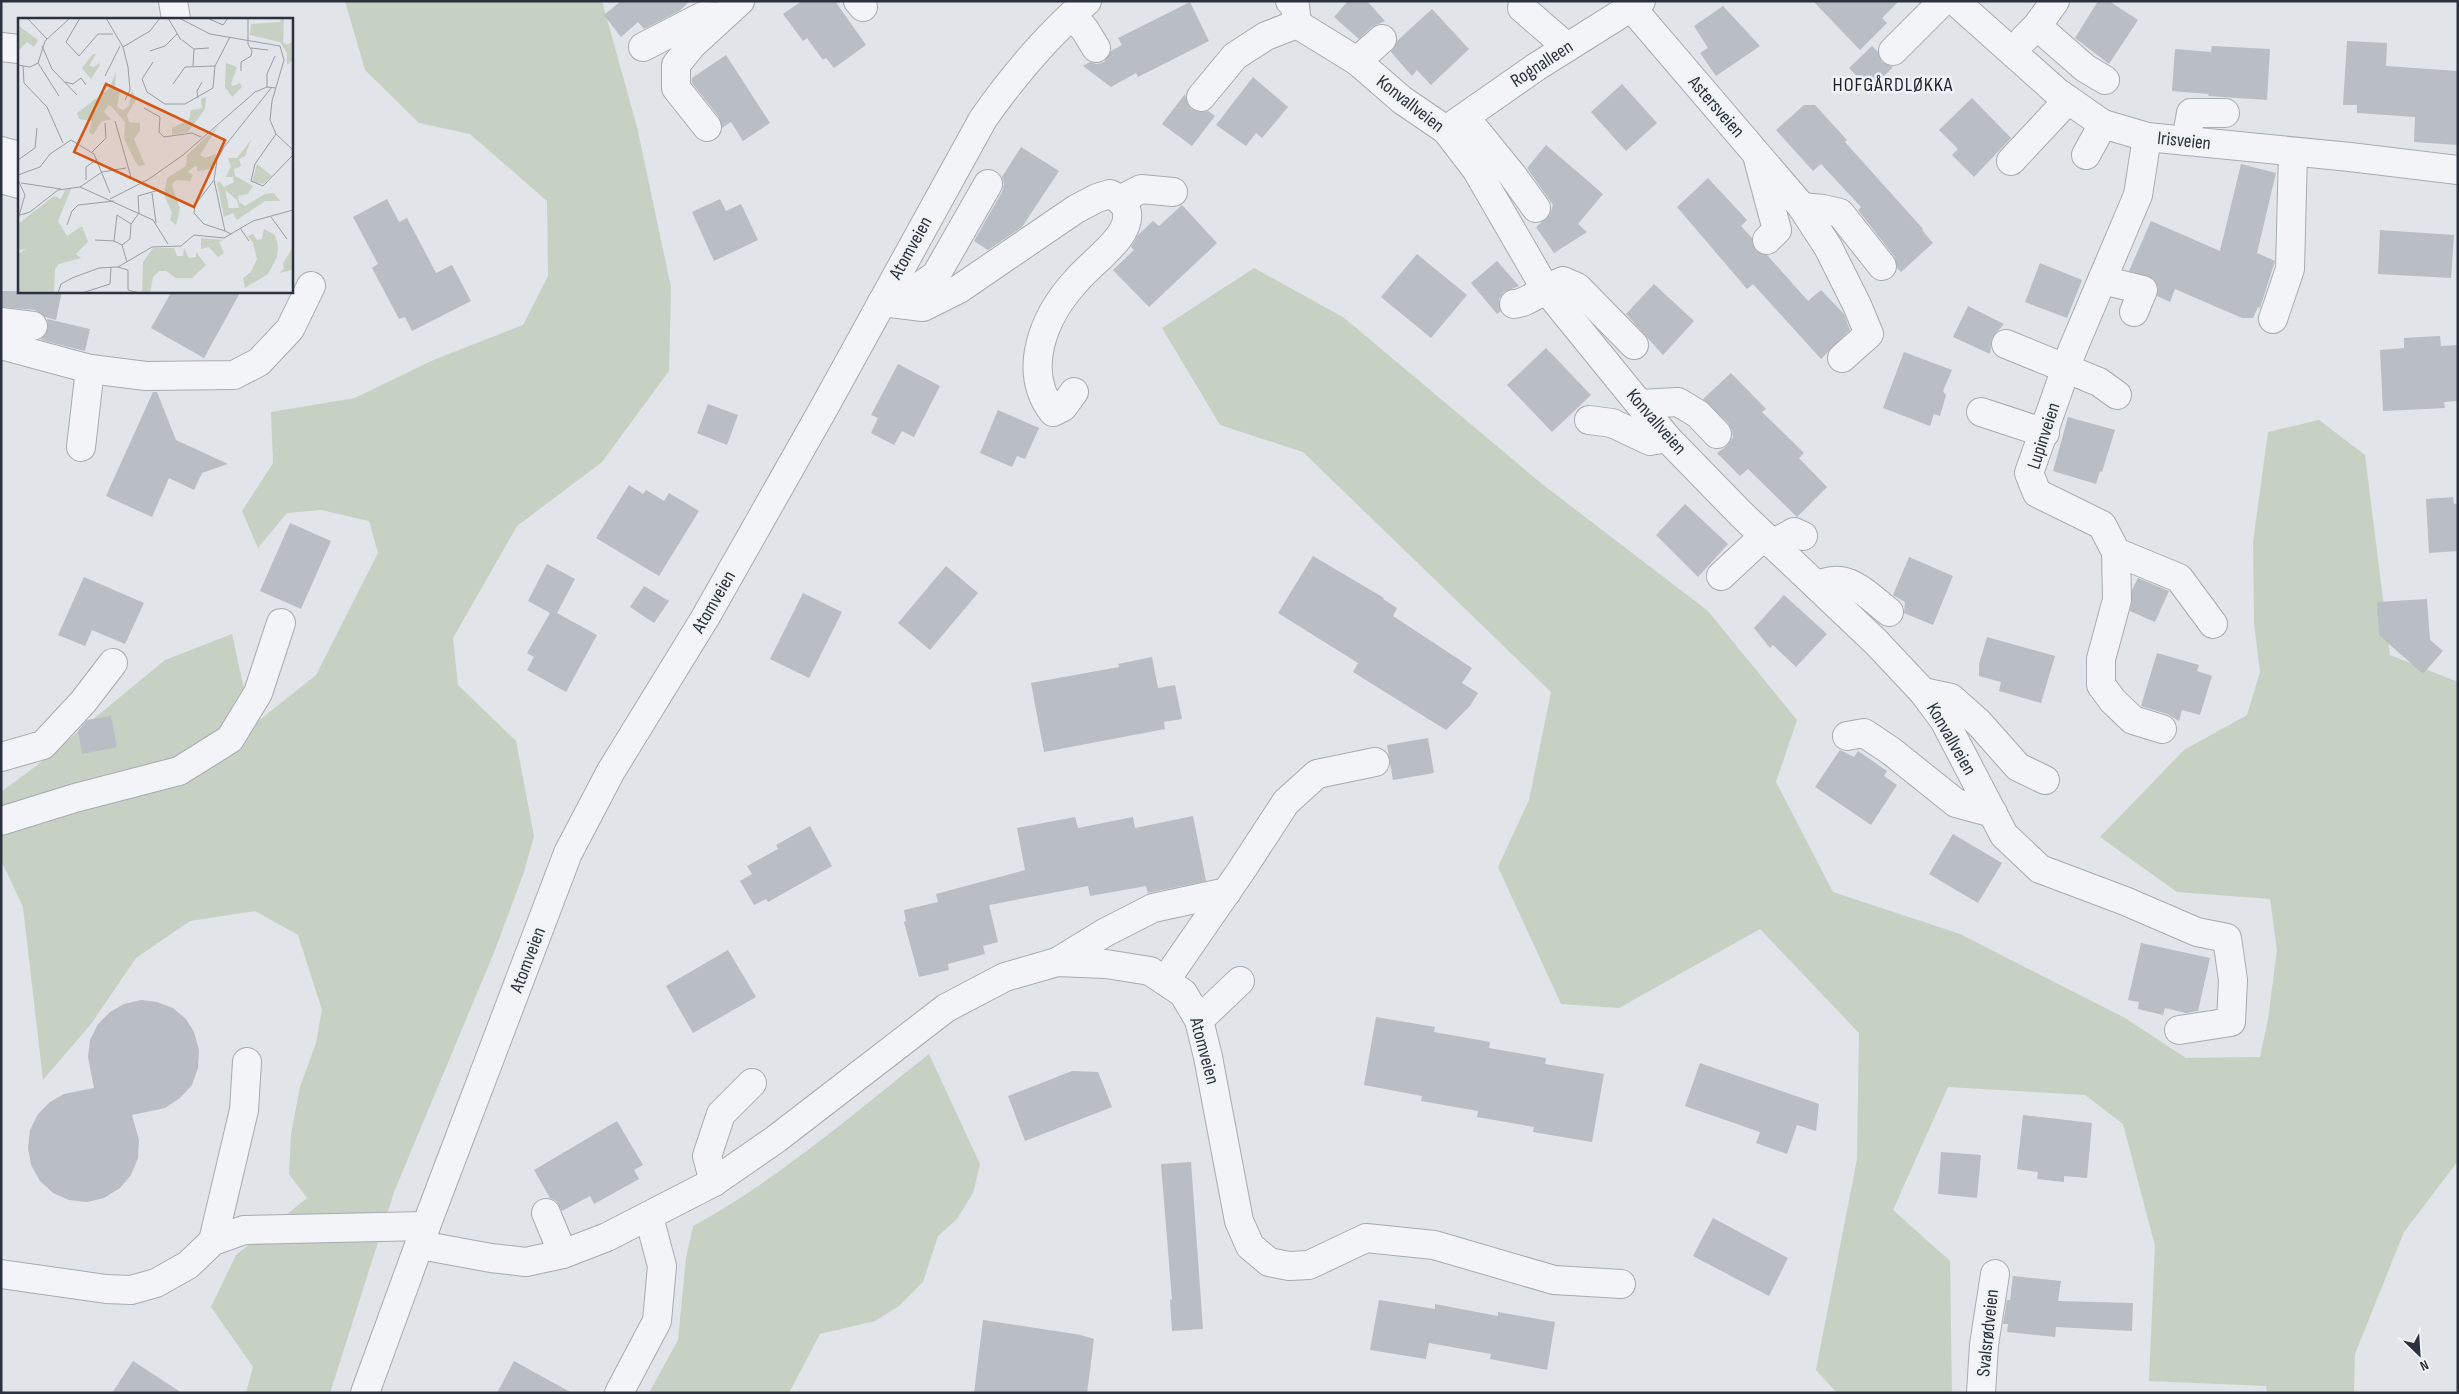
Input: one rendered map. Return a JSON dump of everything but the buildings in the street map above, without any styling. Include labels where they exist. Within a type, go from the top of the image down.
[{"type":"street","points":[[174,1],[176,18]]},
{"type":"street","points":[[1893,51],[1943,1]]},
{"type":"street","name":"Irisveien","points":[[1955,1],[2068,100],[2103,124],[2147,137],[2293,152],[2451,164]]},
{"type":"street","points":[[2012,50],[2037,26],[2055,1]]},
{"type":"street","name":"Rognalleen","points":[[1455,124],[1567,47],[1637,3]]},
{"type":"street","name":"Astersveien","points":[[1637,3],[1757,155],[1802,207],[1828,247],[1857,304],[1869,334],[1842,358]]},
{"type":"street","points":[[1079,8],[1085,30],[1096,48]]},
{"type":"street","name":"Atomveien","points":[[365,1393],[564,862],[577,836],[611,771],[705,618],[889,303],[983,119],[1006,85],[1079,8]]},
{"type":"street","points":[[1522,8],[1567,47]]},
{"type":"street","points":[[643,47],[703,16],[732,9]]},
{"type":"street","points":[[707,127],[676,88],[676,64],[692,45],[732,9]]},
{"type":"street","points":[[1201,97],[1235,56],[1266,36],[1293,13]]},
{"type":"street","name":"Konvallveien","points":[[1293,13],[1357,60],[1402,100],[1455,124],[1476,169],[1545,288],[1667,438],[1768,540],[1876,642],[1923,692],[1944,720],[1999,824]]},
{"type":"street","points":[[2037,26],[2085,68],[2106,80]]},
{"type":"street","points":[[1357,60],[1382,39]]},
{"type":"street","points":[[1,48],[18,49]]},
{"type":"street","points":[[2011,161],[2068,100]]},
{"type":"street","points":[[2186,141],[2191,113],[2224,113]]},
{"type":"street","points":[[1455,124],[1513,176],[1536,208]]},
{"type":"street","points":[[2086,155],[2103,124]]},
{"type":"street","name":"Lupinveien","points":[[2147,137],[2138,195],[2067,368],[2029,473],[2036,493],[2102,524],[2116,552],[2117,600],[2101,660],[2101,685],[2113,701],[2133,720],[2162,729]]},
{"type":"street","points":[[1,151],[18,156]]},
{"type":"street","points":[[2273,319],[2290,269],[2284,190],[2293,152]]},
{"type":"street","points":[[1757,155],[1777,230],[1767,240]]},
{"type":"street","points":[[1,179],[18,184]]},
{"type":"street","points":[[889,303],[936,275],[988,184]]},
{"type":"street","points":[[1122,199],[1140,189],[1173,192]]},
{"type":"street","points":[[889,303],[923,307],[959,289],[1076,209],[1097,198],[1110,194],[1122,199],[1127,208],[1126,223],[1119,237],[1075,282],[1055,308],[1042,339],[1036,367],[1038,386],[1045,402],[1053,412],[1063,407],[1074,392]]},
{"type":"street","points":[[1802,207],[1840,213],[1882,266]]},
{"type":"street","points":[[1514,304],[1521,304],[1545,288],[1563,280],[1577,288],[1634,345]]},
{"type":"street","points":[[2102,280],[2143,290],[2134,312]]},
{"type":"street","points":[[1,345],[90,369],[146,376],[234,375],[259,362],[290,329],[311,286]]},
{"type":"street","points":[[1,322],[32,326]]},
{"type":"street","points":[[2006,344],[2099,382],[2117,394]]},
{"type":"street","points":[[81,447],[90,369]]},
{"type":"street","points":[[1640,404],[1678,402],[1698,414],[1717,434]]},
{"type":"street","points":[[1981,412],[2045,433]]},
{"type":"street","points":[[1589,420],[1612,423],[1650,441],[1667,438]]},
{"type":"street","points":[[1721,576],[1768,540],[1794,532],[1803,536]]},
{"type":"street","points":[[2116,552],[2179,578],[2213,624]]},
{"type":"street","points":[[1817,586],[1829,580],[1848,581],[1889,612]]},
{"type":"street","points":[[1,821],[74,798],[179,771],[230,739],[258,693],[281,623]]},
{"type":"street","points":[[1,756],[43,745],[83,702],[114,663]]},
{"type":"street","points":[[1923,692],[1951,698],[1979,723],[2018,767],[2045,780]]},
{"type":"street","points":[[1848,736],[1864,733],[1891,751],[1956,803],[1999,824],[2040,868],[2125,900],[2197,932],[2227,938],[2233,980],[2231,1022],[2178,1030]]},
{"type":"street","points":[[1165,981],[1227,892],[1286,802],[1317,774],[1375,762]]},
{"type":"street","points":[[1057,962],[1106,932],[1153,908],[1227,892]]},
{"type":"street","name":"Atomveien","points":[[423,1236],[491,1258],[526,1262],[563,1254],[607,1237],[714,1182],[776,1139],[946,1008],[1005,978],[1057,962],[1106,964],[1150,970],[1183,993],[1199,1020],[1240,1221],[1250,1246],[1269,1262],[1289,1266],[1309,1265],[1366,1238],[1434,1245],[1554,1280],[1621,1284]]},
{"type":"street","points":[[1199,1020],[1240,981]]},
{"type":"street","points":[[213,1241],[244,1110],[247,1062]]},
{"type":"street","points":[[714,1182],[707,1156],[721,1114],[752,1083]]},
{"type":"street","points":[[546,1213],[563,1254]]},
{"type":"street","points":[[619,1393],[656,1321],[662,1266],[649,1217]]},
{"type":"street","points":[[1,1274],[106,1289],[131,1290],[156,1283],[188,1265],[213,1241],[244,1230],[423,1236]]},
{"type":"street","name":"Svalsrødveien","points":[[1981,1393],[1984,1346],[1995,1274]]},
{"type":"green space","points":[[345,1],[602,1],[637,127],[671,287],[669,371],[602,462],[517,526],[453,638],[458,685],[516,741],[534,836],[524,872],[495,950],[394,1192],[330,1393],[246,1393],[253,1367],[211,1307],[236,1255],[307,1198],[289,1174],[291,1134],[300,1087],[316,1043],[322,1010],[298,935],[255,911],[190,921],[136,958],[91,1024],[43,1080],[23,907],[1,860],[1,792],[40,763],[165,660],[232,634],[252,726],[316,675],[378,553],[369,521],[321,510],[287,513],[258,548],[242,511],[273,463],[271,412],[355,398],[431,361],[523,325],[548,276],[547,201],[470,134],[419,123],[365,70]]},
{"type":"green space","points":[[1254,268],[1343,317],[1542,484],[1708,611],[1797,720],[1776,782],[1833,892],[1960,934],[2125,1018],[2186,1058],[2260,1057],[2268,1019],[2277,950],[2270,899],[2177,892],[2100,837],[2184,750],[2247,715],[2260,672],[2254,623],[2253,542],[2268,432],[2319,420],[2365,455],[2390,655],[2458,682],[2458,1161],[2404,1232],[2355,1354],[2354,1393],[2267,1393],[2266,1386],[2149,1381],[2155,1246],[2123,1124],[2085,1095],[1948,1087],[1893,1210],[1950,1261],[1952,1393],[1837,1393],[1816,1370],[1857,1159],[1859,1033],[1760,929],[1619,1008],[1561,1004],[1498,867],[1529,800],[1551,692],[1303,452],[1220,425],[1162,328]]},
{"type":"green space","points":[[929,1054],[980,1164],[973,1193],[957,1219],[938,1236],[923,1282],[899,1306],[875,1321],[820,1334],[789,1393],[649,1393],[678,1340],[686,1258],[693,1226],[725,1208],[785,1167]]},
{"type":"district","name":"HOFGÅRDLØKKA","points":[[1893,85]]}]
